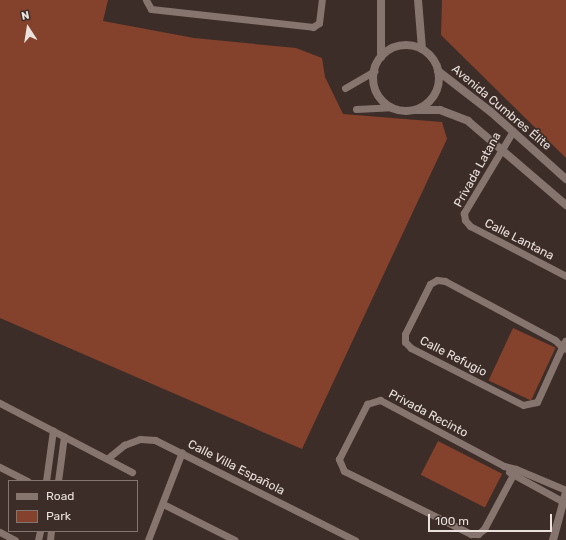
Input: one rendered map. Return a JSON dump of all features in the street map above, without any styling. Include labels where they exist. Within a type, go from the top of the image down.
[{"type":"street","points":[[146,0],[151,9],[313,27],[319,23],[322,0]]},
{"type":"street","points":[[381,0],[381,57],[374,72],[376,92],[391,107]]},
{"type":"street","points":[[418,0],[422,49]]},
{"type":"street","points":[[381,57],[400,46],[422,49],[432,58],[438,71],[439,83],[434,95],[426,105],[414,110]]},
{"type":"street","name":"Avenida Cumbres Élite","points":[[438,71],[513,131],[566,179]]},
{"type":"street","points":[[345,88],[374,72]]},
{"type":"street","points":[[356,109],[391,107],[414,110],[440,110],[456,115],[474,125],[566,205]]},
{"type":"street","name":"Privada Latana","points":[[465,220],[464,213],[501,148],[513,131]]},
{"type":"street","name":"Calle Lantana","points":[[465,220],[470,226],[566,276]]},
{"type":"street","name":"Calle Refugio","points":[[437,280],[445,281],[565,345],[537,402],[523,405],[411,348],[405,342],[405,334],[430,284],[437,280]]},
{"type":"street","name":"Privada Recinto","points":[[514,472],[484,529],[478,534],[471,534],[344,471],[339,459],[367,404],[380,400],[504,466],[514,472],[562,501]]},
{"type":"street","points":[[0,403],[108,458],[132,472]]},
{"type":"street","points":[[46,480],[53,430]]},
{"type":"street","points":[[58,480],[64,436]]},
{"type":"street","name":"Calle Villa Española","points":[[108,458],[124,445],[140,439],[155,440],[182,452],[355,540]]},
{"type":"street","points":[[148,540],[182,452]]},
{"type":"street","points":[[0,467],[26,480]]},
{"type":"street","name":"Privada Recinto","points":[[514,472],[566,491]]},
{"type":"street","points":[[553,540],[562,501],[566,491]]},
{"type":"street","points":[[163,504],[235,540]]},
{"type":"street","points":[[560,513],[566,520]]},
{"type":"street","points":[[0,532],[15,540]]},
{"type":"green space","points":[[0,0],[108,0],[103,21],[194,38],[296,48],[322,58],[325,77],[343,114],[442,122],[447,139],[302,449],[0,318]]},
{"type":"green space","points":[[442,0],[566,0],[566,158],[441,35]]},
{"type":"green space","points":[[513,328],[556,348],[531,400],[488,381]]},
{"type":"green space","points":[[438,441],[502,474],[485,508],[421,475]]}]
